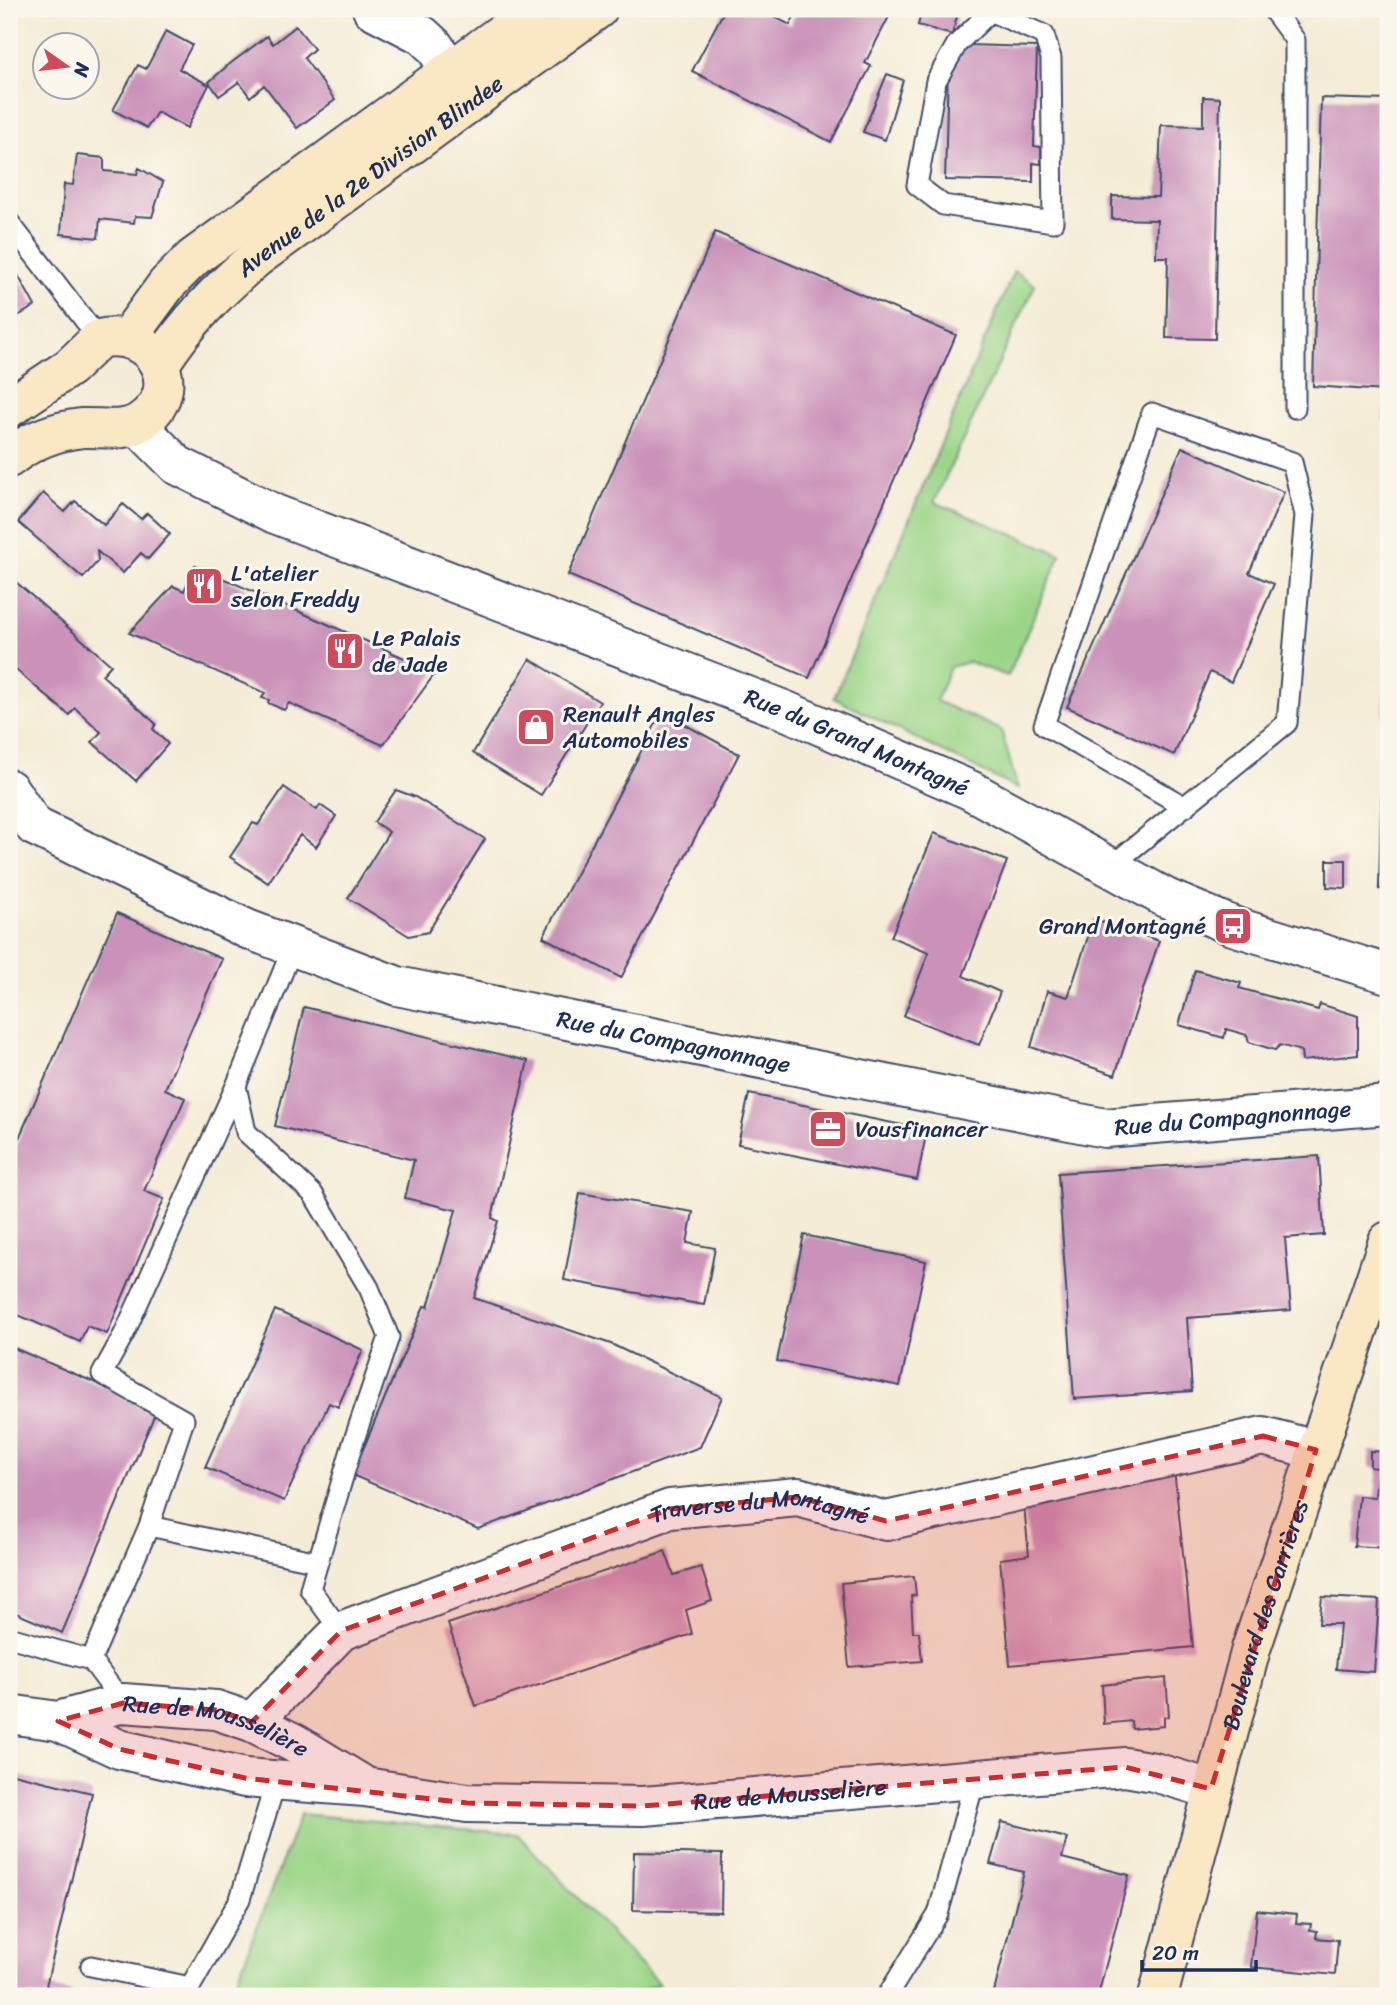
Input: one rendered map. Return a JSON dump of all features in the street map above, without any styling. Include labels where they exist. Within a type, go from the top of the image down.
[{"type":"main road","name":"Avenue de la 2e Division Blindee","points":[[9,408],[113,338],[194,258],[535,9]]},
{"type":"main road","name":"Avenue de la 2e Division Blindee","points":[[160,364],[183,327],[220,288],[598,9]]},
{"type":"main road","points":[[9,458],[51,433],[82,428],[122,429],[137,425],[151,414],[160,398],[163,381],[160,364],[147,346],[113,338]]},
{"type":"main road","name":"Boulevard des Carrières","points":[[1158,1996],[1251,1649],[1316,1450],[1379,1298],[1388,1241]]},
{"type":"street","points":[[372,9],[422,34],[435,46],[471,101]]},
{"type":"street","name":"Rue du Grand Montagné","points":[[137,425],[177,465],[275,514],[809,721],[970,790],[1166,898],[1233,926],[1388,974]]},
{"type":"street","name":"Rue du Compagnonnage","points":[[9,789],[34,826],[247,929],[397,986],[1105,1128],[1388,1105]]},
{"type":"street","name":"Traverse du Montagné","points":[[252,1722],[341,1631],[670,1509],[798,1497],[886,1521],[1263,1436],[1316,1450]]},
{"type":"street","name":"Rue de Mousselière","points":[[58,1721],[123,1703],[216,1710],[252,1722],[294,1743],[365,1787]]},
{"type":"street","name":"Rue de Mousselière","points":[[9,1714],[58,1721],[119,1749],[245,1778],[365,1787],[467,1803],[643,1806],[1125,1767],[1212,1789]]},
{"type":"lane","points":[[1272,9],[1295,40],[1295,408]]},
{"type":"lane","points":[[992,10],[1044,35],[1051,58],[1053,222],[943,205],[917,185],[936,81],[957,44],[992,10]]},
{"type":"lane","points":[[9,222],[113,338]]},
{"type":"lane","points":[[1111,866],[1185,807],[1287,723],[1305,515],[1292,462],[1152,413],[1044,725],[1185,807]]},
{"type":"lane","points":[[91,1660],[149,1526],[184,1420],[102,1374],[124,1334],[236,1086],[293,947]]},
{"type":"lane","points":[[236,1086],[246,1132],[313,1194],[369,1288],[389,1337],[353,1443],[310,1589],[341,1631]]},
{"type":"lane","points":[[149,1526],[318,1562]]},
{"type":"lane","points":[[9,1637],[91,1660],[123,1703]]},
{"type":"lane","points":[[887,1996],[938,1914],[975,1779]]},
{"type":"lane","points":[[91,1966],[188,1992],[240,1899],[276,1780]]},
{"type":"highlighted area","points":[[1263,1436],[1316,1450],[1211,1789],[1125,1767],[643,1806],[467,1803],[245,1778],[119,1749],[58,1721],[123,1703],[216,1710],[252,1722],[341,1631],[670,1509],[798,1497],[886,1521]]},
{"type":"green space","points":[[1014,271],[1035,285],[934,502],[1061,554],[1008,676],[968,662],[950,667],[936,701],[1001,730],[1018,789],[834,698]]},
{"type":"green space","points":[[300,1814],[517,1834],[659,1984],[628,1996],[231,1996]]},
{"type":"building","points":[[725,9],[759,9],[790,25],[798,9],[893,9],[865,63],[871,66],[831,142],[692,71]]},
{"type":"building","points":[[918,9],[959,9],[952,35],[918,25],[922,11]]},
{"type":"building","points":[[296,26],[314,49],[304,58],[335,100],[297,128],[264,85],[250,97],[239,82],[219,96],[209,82],[267,36],[273,44]]},
{"type":"building","points":[[166,31],[192,45],[179,69],[209,85],[187,128],[157,112],[147,128],[113,110],[138,65],[146,69]]},
{"type":"building","points":[[967,45],[1037,47],[1034,146],[1041,147],[1041,164],[1033,163],[1033,182],[945,180],[948,65]]},
{"type":"building","points":[[887,74],[903,80],[885,140],[863,132]]},
{"type":"building","points":[[1203,97],[1220,98],[1215,339],[1166,338],[1168,257],[1156,257],[1157,220],[1112,219],[1112,196],[1158,197],[1161,125],[1203,126]]},
{"type":"building","points":[[1321,98],[1388,100],[1388,421],[1383,421],[1385,391],[1313,386]]},
{"type":"building","points":[[77,155],[104,158],[104,171],[137,174],[139,168],[163,182],[152,217],[135,216],[134,223],[100,219],[98,238],[61,234],[64,184],[73,185]]},
{"type":"building","points":[[715,232],[956,335],[809,678],[568,575]]},
{"type":"building","points":[[9,259],[35,306],[9,321]]},
{"type":"building","points":[[1182,447],[1284,492],[1249,573],[1274,584],[1231,682],[1210,672],[1174,755],[1067,707]]},
{"type":"building","points":[[43,493],[65,512],[75,501],[104,525],[123,504],[141,519],[147,513],[170,534],[148,559],[141,553],[123,573],[97,551],[98,561],[83,578],[18,522]]},
{"type":"building","points":[[195,566],[436,672],[383,745],[289,703],[284,710],[268,703],[269,700],[262,698],[265,693],[129,633],[173,586],[184,591]]},
{"type":"building","points":[[16,582],[111,665],[102,675],[156,724],[153,729],[168,744],[136,781],[92,742],[101,732],[75,708],[69,715],[9,664],[9,591]]},
{"type":"building","points":[[1386,604],[1388,889],[1379,889]]},
{"type":"building","name":"Renault Angles Automobiles","points":[[530,659],[600,702],[541,795],[473,753]]},
{"type":"building","points":[[662,712],[739,754],[621,978],[543,937]]},
{"type":"building","points":[[284,787],[317,810],[320,805],[336,816],[316,847],[300,835],[268,883],[230,857],[253,823],[258,825]]},
{"type":"building","points":[[396,790],[415,797],[485,839],[428,932],[409,936],[348,898],[389,832],[374,822]]},
{"type":"building","points":[[934,833],[1007,861],[963,976],[1000,992],[979,1045],[904,1016],[929,952],[891,937]]},
{"type":"building","points":[[1327,860],[1346,860],[1346,888],[1327,887]]},
{"type":"building","points":[[117,913],[222,959],[165,1089],[185,1098],[144,1191],[164,1199],[107,1334],[87,1326],[80,1342],[9,1311],[9,1161]]},
{"type":"building","points":[[1094,919],[1159,941],[1115,1075],[1031,1047],[1047,991],[1068,997]]},
{"type":"building","points":[[1195,970],[1241,983],[1239,988],[1318,1010],[1320,1004],[1358,1016],[1358,1055],[1302,1061],[1301,1051],[1280,1045],[1275,1050],[1249,1042],[1247,1035],[1226,1029],[1224,1038],[1179,1025]]},
{"type":"building","points":[[304,1007],[528,1061],[492,1218],[498,1221],[474,1298],[611,1344],[722,1397],[700,1447],[478,1529],[352,1475],[424,1306],[428,1307],[456,1210],[405,1198],[414,1160],[275,1126]]},
{"type":"building","points":[[749,1094],[927,1130],[917,1180],[738,1144]]},
{"type":"building","points":[[1319,1156],[1324,1235],[1285,1238],[1291,1310],[1187,1318],[1192,1391],[1074,1399],[1058,1173]]},
{"type":"building","points":[[580,1193],[693,1212],[687,1243],[715,1248],[704,1305],[564,1280]]},
{"type":"building","points":[[804,1235],[926,1261],[900,1386],[777,1361]]},
{"type":"building","points":[[275,1310],[363,1350],[338,1407],[329,1403],[284,1501],[205,1467]]},
{"type":"building","points":[[9,1346],[157,1409],[62,1633],[9,1610]]},
{"type":"building","points":[[1370,1451],[1388,1452],[1388,1548],[1354,1546],[1359,1496],[1375,1497],[1378,1468],[1370,1467]]},
{"type":"building","points":[[1174,1469],[1193,1647],[1010,1665],[1000,1559],[1029,1555],[1024,1506]]},
{"type":"building","points":[[665,1551],[674,1575],[701,1567],[712,1601],[686,1610],[692,1634],[476,1706],[448,1624]]},
{"type":"building","points":[[914,1576],[916,1595],[911,1596],[913,1632],[919,1632],[922,1661],[849,1667],[841,1583]]},
{"type":"building","points":[[1322,1597],[1379,1600],[1374,1672],[1336,1669],[1340,1624],[1319,1624]]},
{"type":"building","points":[[1166,1678],[1169,1716],[1164,1717],[1164,1726],[1132,1729],[1131,1721],[1104,1724],[1102,1685]]},
{"type":"building","points":[[9,1773],[92,1793],[46,1986],[72,1993],[71,1996],[9,1996]]},
{"type":"building","points":[[1002,1822],[1067,1838],[1062,1858],[1129,1875],[1098,1996],[993,1996],[1024,1872],[990,1864]]},
{"type":"building","points":[[634,1852],[722,1854],[721,1912],[633,1910]]},
{"type":"building","points":[[1257,1910],[1297,1914],[1296,1923],[1311,1924],[1310,1930],[1317,1931],[1316,1938],[1338,1940],[1335,1975],[1251,1967]]},
{"type":"place","name":"L'atelier selon Freddy","points":[[204,586]]},
{"type":"place","name":"Le Palais de Jade","points":[[345,651]]},
{"type":"place","name":"Renault Angles Automobiles","points":[[536,727]]},
{"type":"place","name":"Grand Montagné","points":[[1233,926]]},
{"type":"place","name":"Vousfinancer","points":[[828,1129]]}]
